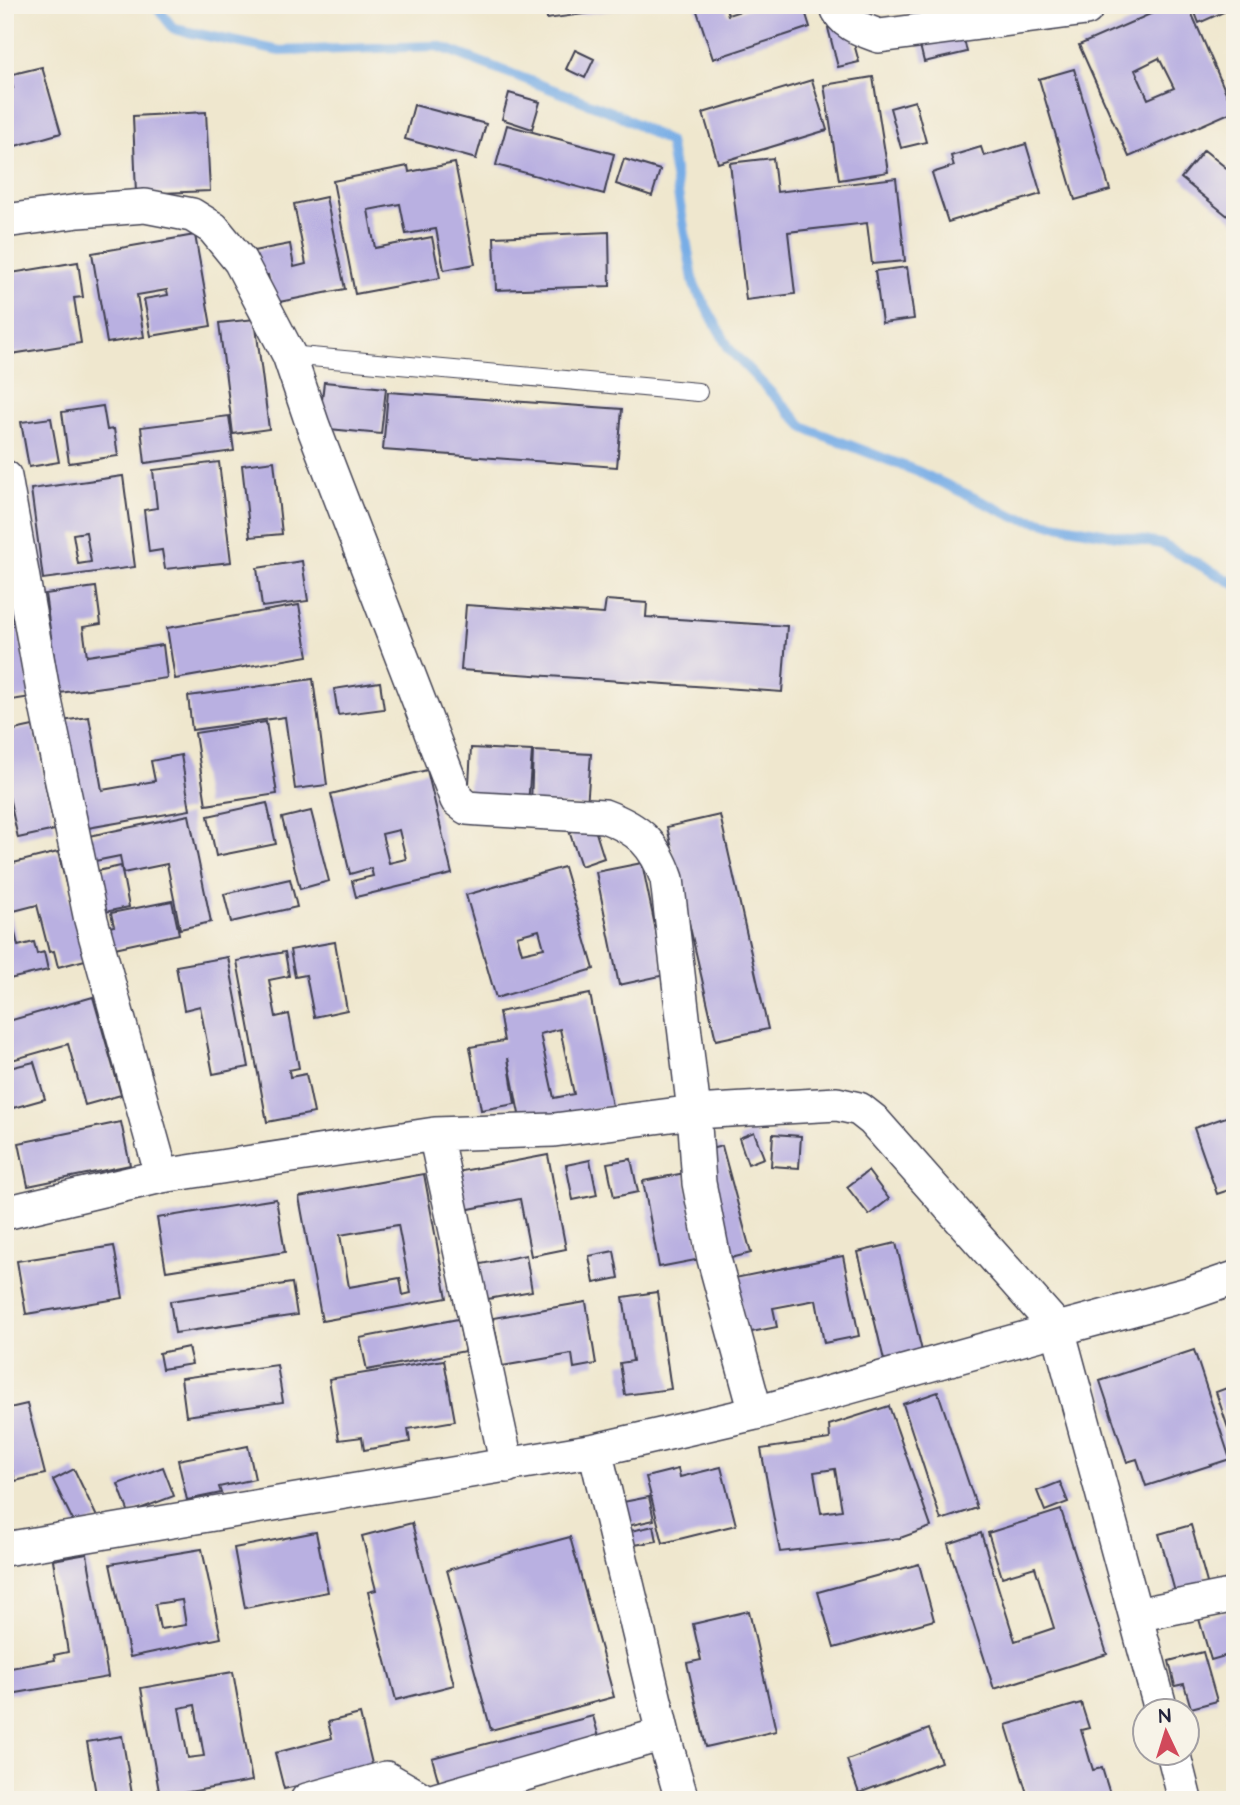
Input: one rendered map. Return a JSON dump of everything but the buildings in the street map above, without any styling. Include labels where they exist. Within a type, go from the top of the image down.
[{"type":"street","points":[[836,5],[838,12],[855,27],[879,36],[1086,9]]},
{"type":"street","points":[[5,221],[145,206],[192,215],[213,228],[240,261],[289,355],[313,426],[457,800],[467,808],[604,816],[622,822],[644,837],[659,856],[667,879],[694,1112],[699,1183],[713,1259],[756,1413]]},
{"type":"street","points":[[5,477],[43,691],[92,920],[162,1177]]},
{"type":"street","points":[[5,1213],[162,1177],[435,1134],[554,1130],[694,1112],[837,1104],[859,1109],[873,1120],[1058,1329],[1157,1696]]},
{"type":"street","points":[[435,1134],[507,1466]]},
{"type":"street","points":[[5,1549],[596,1450],[756,1413],[1235,1278]]},
{"type":"street","points":[[596,1450],[663,1734],[682,1800]]},
{"type":"street","points":[[1136,1615],[1235,1595]]},
{"type":"street","points":[[435,1800],[663,1734]]},
{"type":"street","points":[[1176,1766],[1185,1800]]},
{"type":"street","points":[[307,1800],[386,1778],[424,1800]]},
{"type":"lane","points":[[289,355],[698,392]]},
{"type":"waterway","points":[[155,5],[174,29],[280,51],[438,46],[617,114],[669,142],[694,285],[730,350],[805,428],[919,472],[1015,517],[1161,544],[1235,584]]}]
